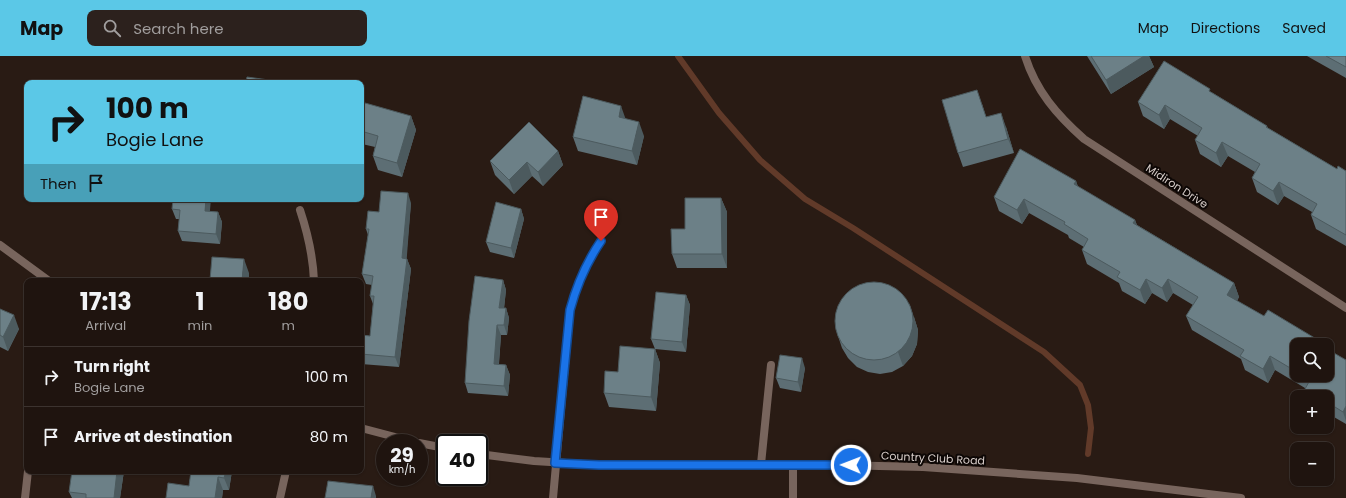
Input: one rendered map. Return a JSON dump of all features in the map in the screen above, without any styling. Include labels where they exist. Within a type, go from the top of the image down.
[{"type":"street","name":"Midiron Drive","points":[[1025,56],[1038,88],[1053,110],[1084,139],[1346,308]]},
{"type":"street","points":[[300,210],[311,246],[314,278]]},
{"type":"street","points":[[553,498],[570,310],[577,286],[587,262],[601,241]]},
{"type":"street","points":[[0,245],[45,278]]},
{"type":"street","points":[[761,464],[771,366]]},
{"type":"street","points":[[364,429],[384,434]]},
{"type":"street","name":"Country Club Road","points":[[488,455],[555,463],[599,465],[793,464],[923,467],[1043,475],[1241,498]]},
{"type":"street","points":[[793,464],[793,498]]},
{"type":"street","points":[[25,498],[28,474]]},
{"type":"street","points":[[280,498],[285,474]]},
{"type":"building","points":[[1091,56],[1144,56],[1106,80]]},
{"type":"building","points":[[1326,56],[1346,56],[1346,67]]},
{"type":"building","points":[[1164,61],[1210,89],[1209,91],[1267,126],[1266,127],[1337,169],[1338,166],[1346,171],[1346,235],[1311,215],[1317,204],[1279,182],[1273,191],[1252,178],[1260,164],[1222,142],[1216,153],[1195,140],[1202,128],[1165,105],[1159,115],[1138,102]]},
{"type":"building","points":[[247,77],[269,80],[246,80]]},
{"type":"building","points":[[977,90],[986,117],[1001,113],[1008,139],[958,153],[942,100]]},
{"type":"building","points":[[583,96],[621,106],[619,117],[639,122],[632,151],[573,137]]},
{"type":"building","points":[[365,103],[411,116],[397,163],[373,156],[378,136],[364,132]]},
{"type":"building","points":[[529,122],[558,151],[538,172],[527,162],[509,180],[490,161]]},
{"type":"building","points":[[1020,149],[1076,181],[1074,184],[1135,220],[1133,223],[1234,283],[1227,295],[1264,316],[1268,310],[1315,338],[1290,338],[1290,368],[1270,356],[1263,369],[1240,356],[1244,350],[1186,316],[1198,297],[1168,279],[1162,288],[1146,279],[1140,290],[1117,277],[1120,272],[1082,250],[1088,239],[1064,224],[1065,222],[1024,199],[1017,210],[994,197]]},
{"type":"building","points":[[381,191],[408,193],[402,258],[407,259],[395,357],[364,354],[364,335],[370,336],[374,296],[370,296],[373,276],[362,274],[369,229],[366,229],[368,211],[379,212]]},
{"type":"building","points":[[685,198],[721,198],[722,254],[672,254],[671,229],[685,229]]},
{"type":"building","points":[[173,202],[206,202],[205,211],[218,212],[216,234],[178,231],[180,210],[172,209]]},
{"type":"building","points":[[496,202],[521,209],[511,248],[486,242]]},
{"type":"building","points":[[212,257],[244,259],[242,278],[210,278]]},
{"type":"building","points":[[475,276],[503,280],[499,308],[506,308],[504,325],[497,325],[494,364],[506,365],[504,386],[465,383],[469,321]]},
{"type":"building","points":[[874,282],[889,285],[896,289],[906,299],[910,306],[913,321],[910,336],[906,343],[896,353],[889,357],[874,360],[859,357],[852,353],[842,343],[838,336],[835,321],[838,306],[842,299],[852,289],[859,285]]},
{"type":"building","points":[[656,292],[686,295],[682,342],[651,339]]},
{"type":"building","points":[[0,309],[14,315],[3,337],[0,335]]},
{"type":"building","points":[[620,346],[655,349],[651,397],[604,393],[605,371],[618,372]]},
{"type":"building","points":[[1334,353],[1346,360],[1346,406],[1343,412],[1334,406],[1334,390],[1305,389],[1309,382],[1334,382]]},
{"type":"building","points":[[780,355],[802,358],[798,382],[776,378]]},
{"type":"building","points":[[72,474],[117,474],[114,498],[86,498],[86,494],[69,492]]},
{"type":"building","points":[[191,474],[225,474],[224,478],[218,477],[215,498],[166,498],[168,483],[189,486]]},
{"type":"building","points":[[328,481],[373,486],[371,498],[325,498]]},
{"type":"waterway","points":[[678,56],[719,113],[760,160],[805,199],[853,228],[1044,352],[1080,385],[1088,405],[1091,428],[1088,454]]},
{"type":"route","points":[[601,241],[587,262],[577,286],[570,310],[555,463],[599,465],[851,465]]}]
